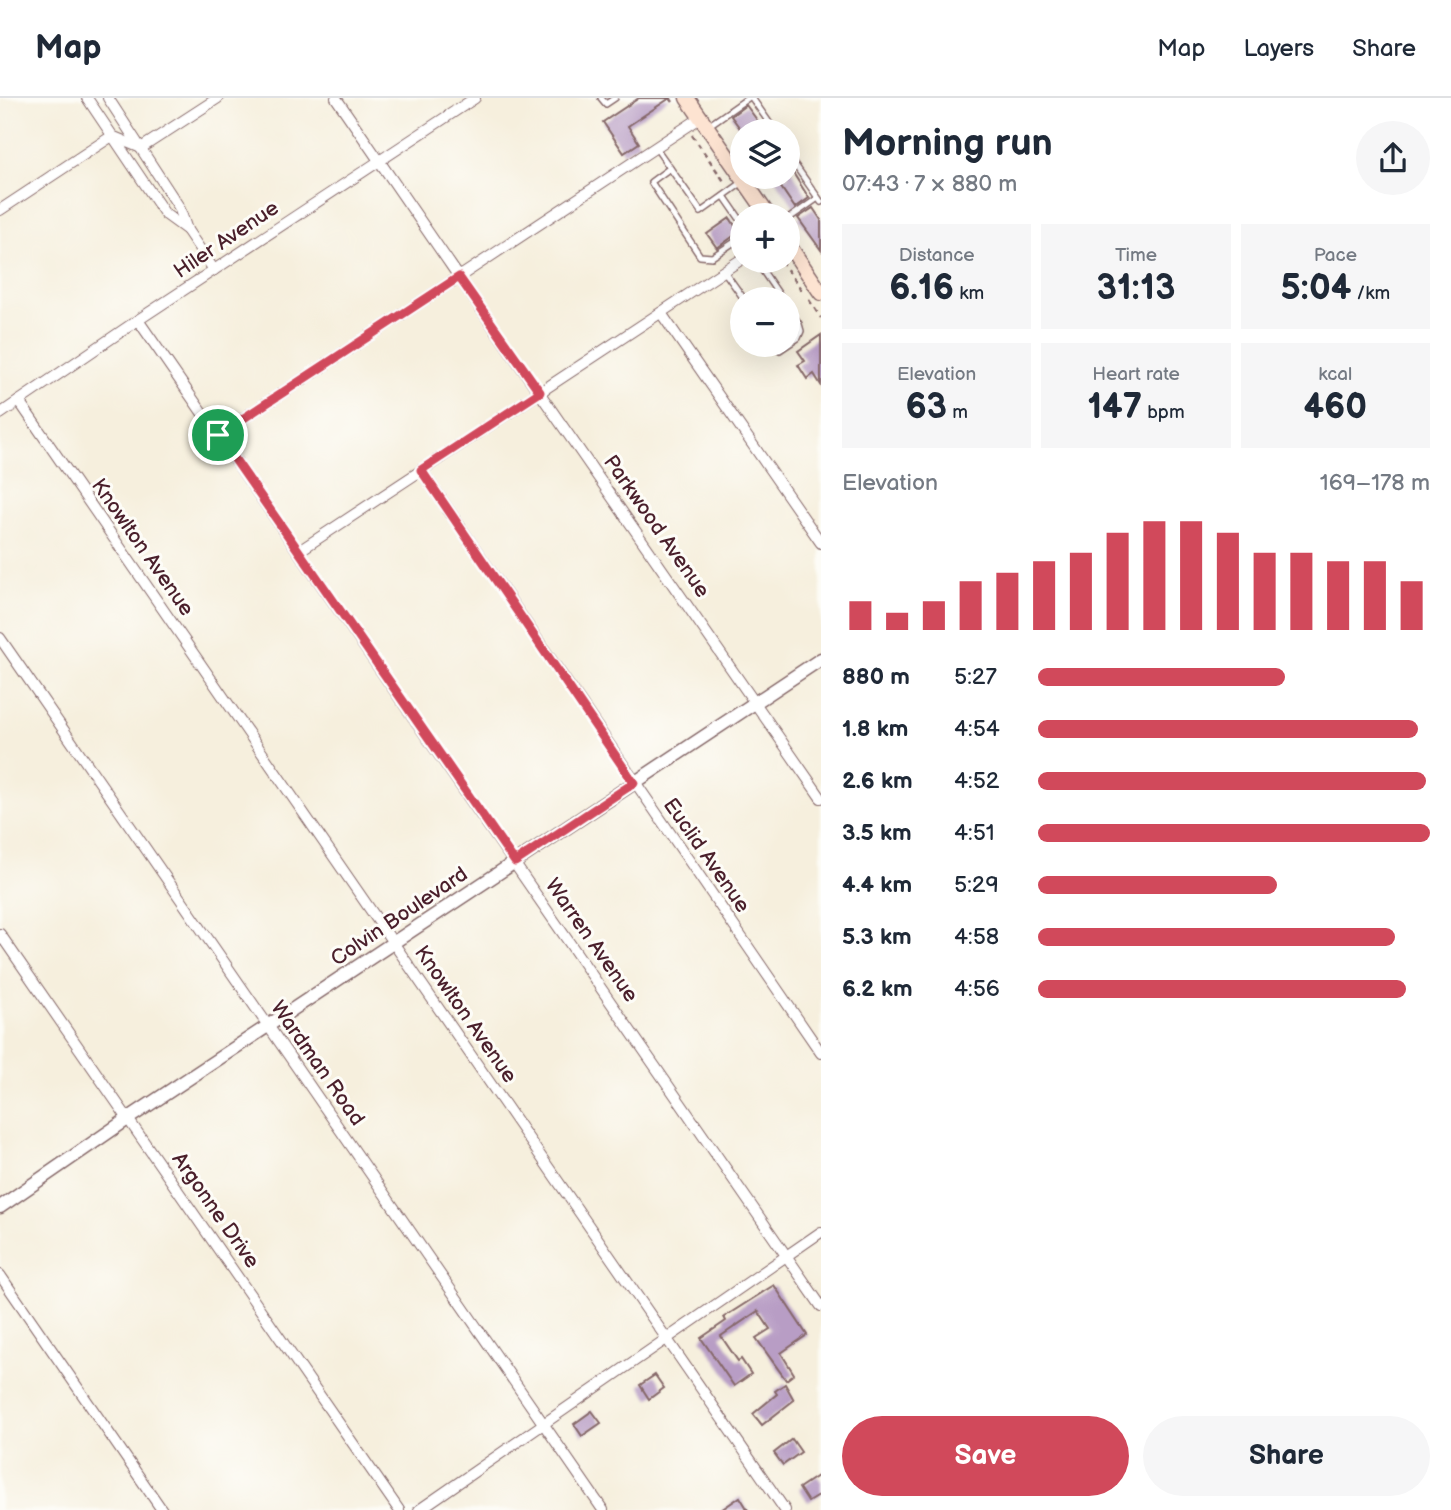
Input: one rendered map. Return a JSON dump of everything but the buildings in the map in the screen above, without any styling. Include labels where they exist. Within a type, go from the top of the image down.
[{"type":"main road","points":[[687,98],[730,160]]},
{"type":"main road","points":[[800,257],[816,275],[821,293]]},
{"type":"street","points":[[87,98],[165,214],[187,230]]},
{"type":"street","points":[[108,98],[179,207],[187,230],[214,270]]},
{"type":"street","points":[[141,148],[218,98]]},
{"type":"street","name":"Parkwood Avenue","points":[[336,98],[821,798]]},
{"type":"street","name":"Hiler Avenue","points":[[0,414],[475,98]]},
{"type":"street","points":[[218,435],[656,148],[704,122]]},
{"type":"street","points":[[112,136],[141,148]]},
{"type":"street","points":[[0,210],[112,136]]},
{"type":"street","points":[[299,551],[730,267]]},
{"type":"street","points":[[661,313],[821,543]]},
{"type":"street","name":"Warren Avenue","points":[[138,320],[821,1306]]},
{"type":"street","name":"Knowlton Avenue","points":[[19,401],[785,1510]]},
{"type":"street","name":"Euclid Avenue","points":[[421,470],[821,1053]]},
{"type":"street","name":"Wardman Road","points":[[0,638],[603,1510]]},
{"type":"street","name":"Colvin Boulevard","points":[[0,1207],[129,1118],[821,659]]},
{"type":"street","name":"Argonne Drive","points":[[0,933],[399,1510]]},
{"type":"street","points":[[419,1510],[821,1231]]},
{"type":"street","points":[[0,1275],[162,1510]]},
{"type":"lane","points":[[601,98],[606,104],[615,98]]},
{"type":"lane","points":[[704,122],[750,98],[766,119]]},
{"type":"lane","points":[[656,148],[701,212],[731,191]]},
{"type":"lane","points":[[670,168],[651,182],[700,256],[712,257],[730,245]]},
{"type":"lane","points":[[800,172],[819,200],[800,212]]},
{"type":"lane","points":[[724,196],[730,205]]},
{"type":"lane","points":[[724,271],[735,287]]},
{"type":"path","points":[[694,138],[731,191]]},
{"type":"path","points":[[789,273],[821,318]]},
{"type":"route","points":[[459,277],[540,392],[421,470],[634,783],[515,862],[218,435],[459,277]]}]
